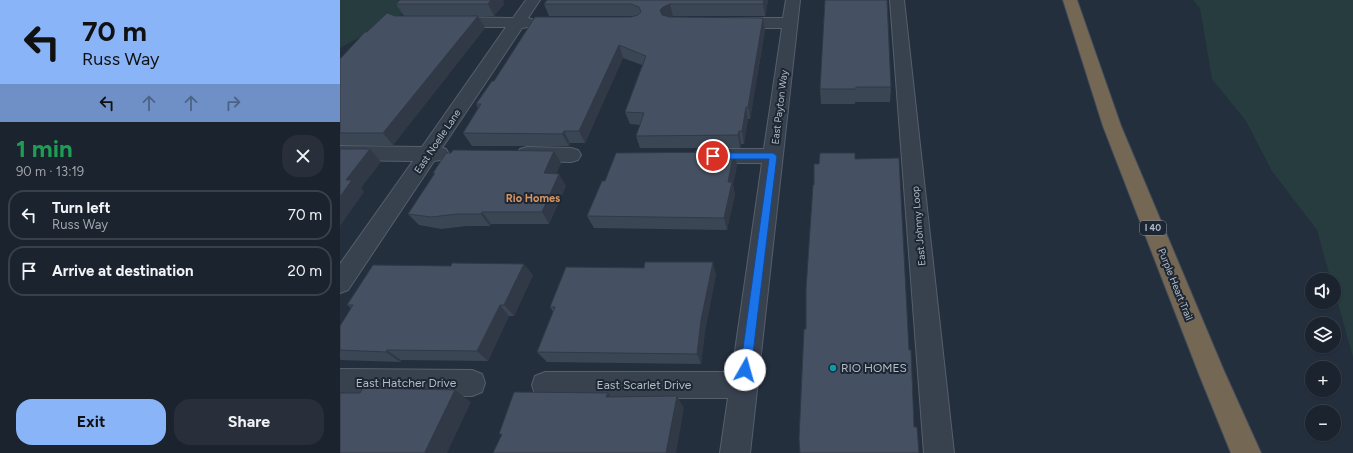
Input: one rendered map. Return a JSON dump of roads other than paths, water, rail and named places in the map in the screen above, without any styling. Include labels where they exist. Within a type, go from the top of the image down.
[{"type":"highway","name":"Purple Heart Trail","points":[[1070,0],[1112,126],[1209,367],[1246,453]]},
{"type":"street","name":"East Noelle Lane","points":[[340,283],[533,0]]},
{"type":"street","name":"East Payton Way","points":[[735,453],[793,0]]},
{"type":"street","name":"East Johnny Loop","points":[[897,0],[939,453]]},
{"type":"street","points":[[435,22],[541,23]]},
{"type":"street","points":[[720,23],[790,23]]},
{"type":"street","points":[[340,153],[460,154]]},
{"type":"street","points":[[508,154],[571,155]]},
{"type":"street","points":[[686,156],[773,156]]},
{"type":"street","name":"East Hatcher Drive","points":[[340,382],[472,383]]},
{"type":"street","name":"East Scarlet Drive","points":[[545,385],[743,385]]},
{"type":"place","name":"RIO HOMES","points":[[833,368]]},
{"type":"district","name":"Rio Homes","points":[[533,198]]}]
